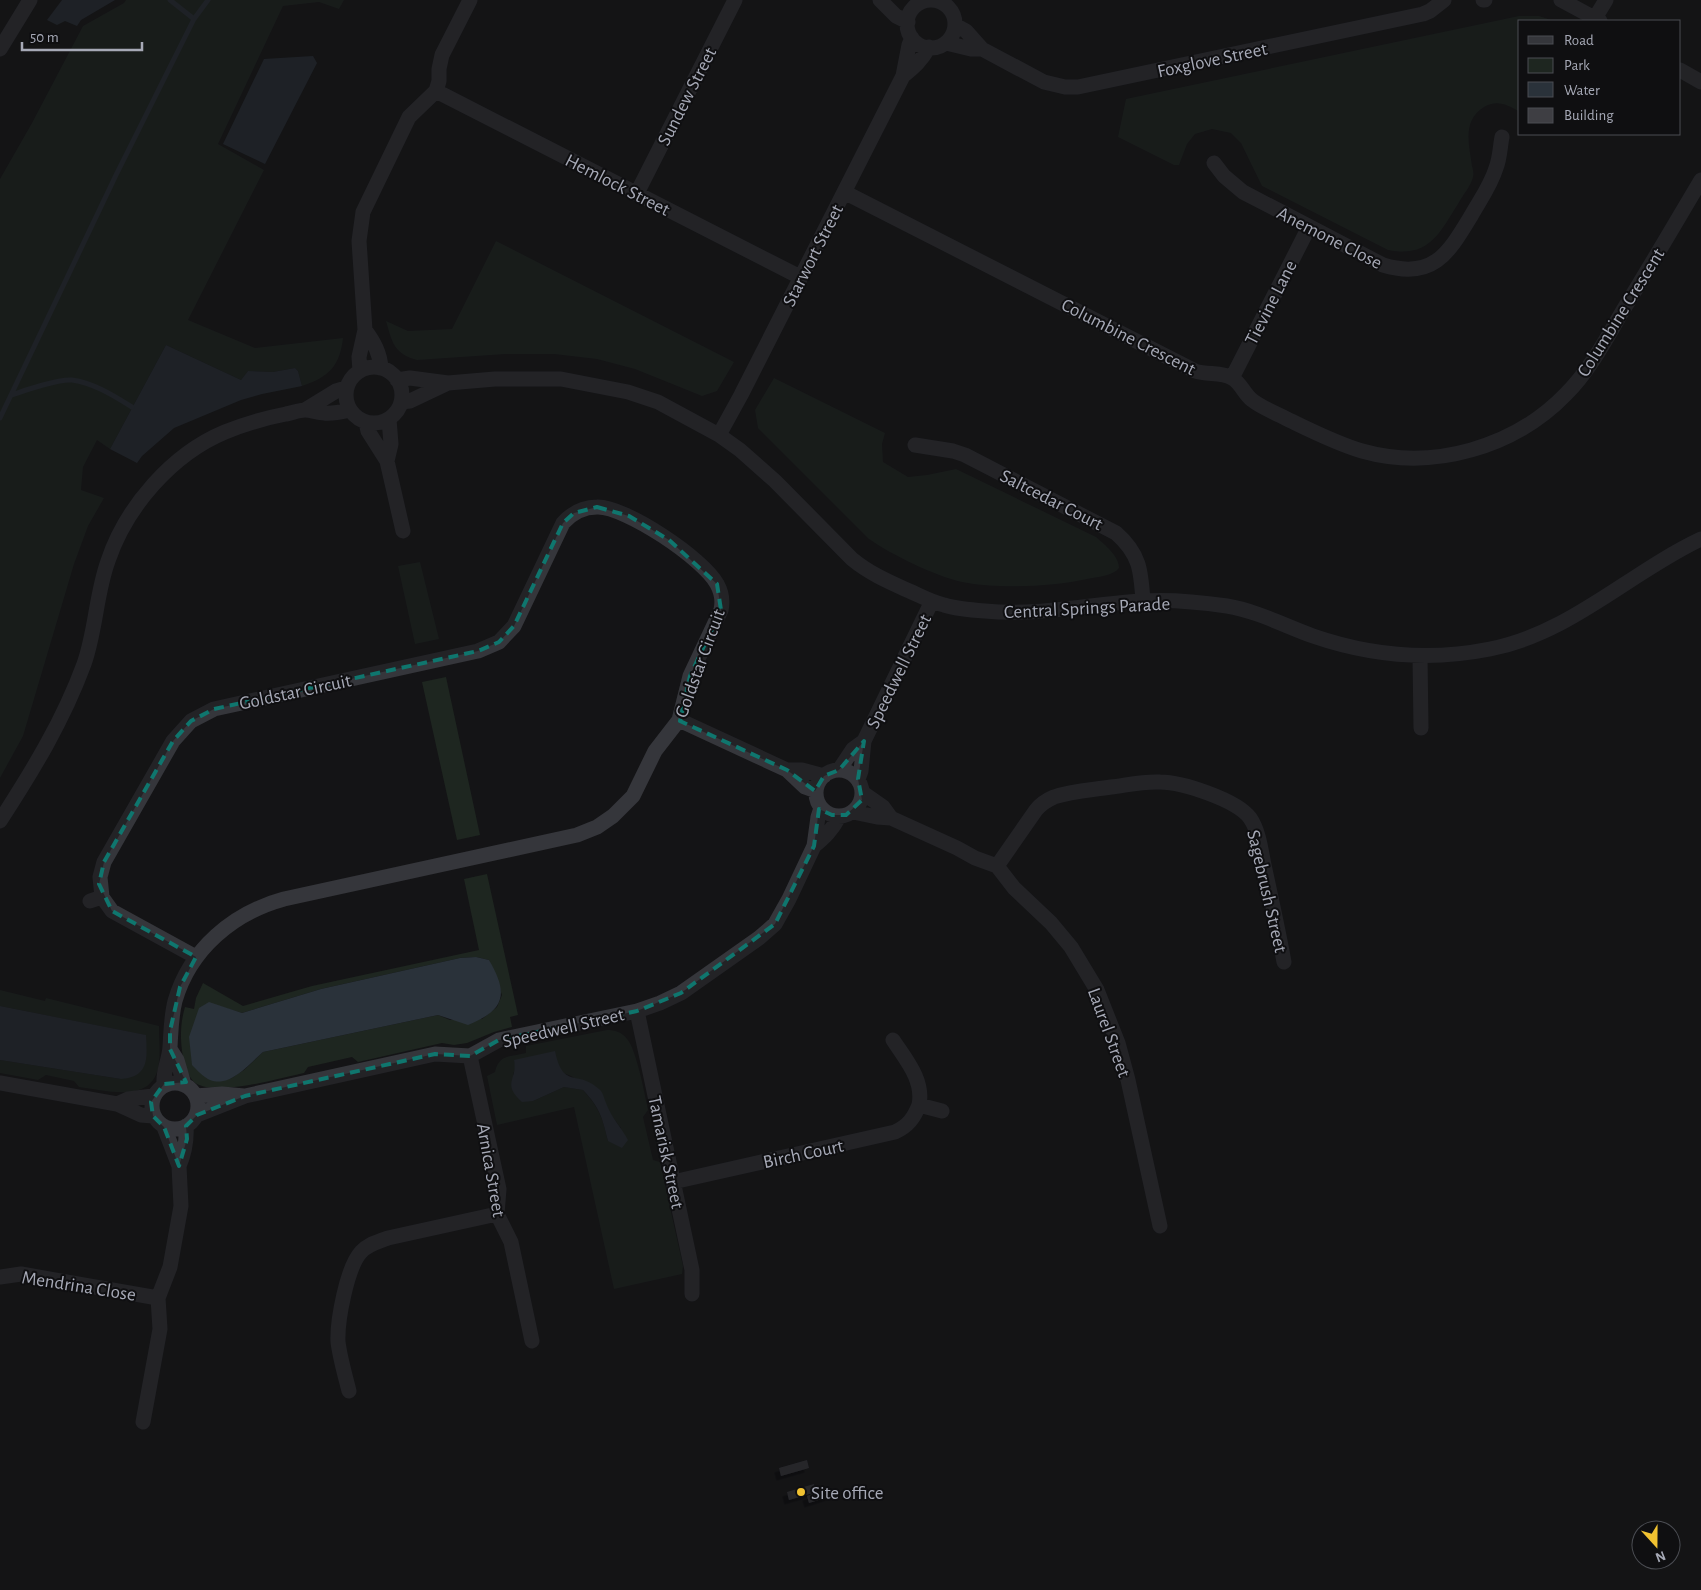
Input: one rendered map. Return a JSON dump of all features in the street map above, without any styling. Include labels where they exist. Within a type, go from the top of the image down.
[{"type":"street","points":[[0,49],[30,0]]},
{"type":"street","points":[[360,371],[360,351],[365,330],[359,240],[363,212],[409,116],[436,90],[442,55],[470,0]]},
{"type":"street","name":"Sundew Street","points":[[637,193],[735,0]]},
{"type":"street","points":[[880,0],[896,16],[908,22]]},
{"type":"street","points":[[931,0],[952,5],[955,25],[954,32],[946,43],[935,47],[922,46],[912,38],[908,31],[908,22],[909,3],[931,0]]},
{"type":"street","name":"Foxglove Street","points":[[955,25],[966,31],[982,49],[1044,82],[1065,87],[1078,87],[1424,14],[1444,0]]},
{"type":"street","points":[[1561,0],[1597,20],[1606,0]]},
{"type":"street","name":"Starwort Street","points":[[719,434],[741,395],[903,76],[908,45],[912,38]]},
{"type":"street","name":"Foxglove Street","points":[[946,43],[971,49],[982,49]]},
{"type":"street","name":"Starwort Street","points":[[903,76],[916,66],[924,57],[929,47]]},
{"type":"street","points":[[1681,71],[1701,82]]},
{"type":"street","name":"Hemlock Street","points":[[436,90],[800,278]]},
{"type":"street","name":"Anemone Close","points":[[1214,163],[1224,176],[1243,192],[1383,265],[1404,270],[1430,264],[1448,252],[1492,181],[1497,166],[1502,137]]},
{"type":"street","name":"Columbine Crescent","points":[[844,192],[1195,371],[1232,378],[1242,387],[1247,395],[1260,405],[1338,443],[1382,456],[1404,458],[1433,457],[1471,450],[1501,439],[1533,422],[1552,408],[1581,378],[1593,360],[1701,180]]},
{"type":"street","name":"Tievine Lane","points":[[1232,378],[1309,227]]},
{"type":"street","points":[[365,330],[374,342],[381,368]]},
{"type":"street","points":[[374,367],[381,368],[387,370],[397,380],[402,394],[401,402],[389,419],[374,423],[366,422],[360,420],[350,410],[347,403],[346,388],[354,375],[360,371],[374,367]]},
{"type":"street","name":"Central Springs Parade","points":[[397,380],[410,378],[448,383],[528,378],[561,379],[628,392],[658,402],[719,434],[740,450],[775,481],[852,559],[865,569],[879,578],[932,601],[962,609],[1008,613],[1055,611],[1143,601],[1169,601],[1227,606],[1245,610],[1332,642],[1387,654],[1452,655],[1491,649],[1540,634],[1572,618],[1679,550],[1701,539]]},
{"type":"street","name":"Central Springs Parade","points":[[401,402],[410,401],[448,383]]},
{"type":"street","points":[[0,821],[52,737],[69,700],[84,663],[95,623],[108,561],[116,540],[140,503],[162,476],[202,444],[247,424],[305,410],[336,391],[346,388]]},
{"type":"street","points":[[305,410],[336,414],[350,410]]},
{"type":"street","points":[[387,461],[391,444],[389,419]]},
{"type":"street","points":[[366,422],[368,431],[387,461],[403,531]]},
{"type":"street","name":"Saltcedar Court","points":[[915,445],[953,451],[964,455],[1116,533],[1126,541],[1136,557],[1141,574],[1143,601]]},
{"type":"street","name":"Goldstar Circuit","points":[[164,1084],[164,1073],[170,1049],[170,1031],[175,1002],[180,987],[196,957],[220,930],[237,919],[268,903],[588,831],[613,816],[625,805],[638,787],[655,751],[680,720],[690,676],[721,610],[722,602],[717,584],[707,571],[682,549],[629,516],[597,507],[581,510],[568,517],[563,523],[514,626],[499,642],[478,651],[214,709],[191,721],[173,741],[104,862],[96,899],[112,911],[196,957]]},
{"type":"street","name":"Speedwell Street","points":[[860,786],[864,741],[932,601]]},
{"type":"street","points":[[1420,656],[1421,728]]},
{"type":"street","points":[[680,720],[787,770],[805,787],[816,791]]},
{"type":"street","name":"Speedwell Street","points":[[839,770],[853,749],[864,741]]},
{"type":"street","points":[[787,770],[802,770],[824,776]]},
{"type":"street","points":[[891,818],[883,807],[846,771],[831,772],[824,776],[817,786],[818,803],[826,812],[891,818],[975,858],[997,866]]},
{"type":"street","name":"Sagebrush Street","points":[[997,866],[1036,810],[1044,802],[1072,793],[1159,782],[1178,784],[1237,805],[1250,818],[1254,826],[1278,925],[1284,962]]},
{"type":"street","points":[[846,814],[862,800],[860,786]]},
{"type":"street","name":"Speedwell Street","points":[[470,1056],[499,1040],[637,1010],[660,1003],[681,993],[768,931],[775,924],[814,846],[818,817],[822,808]]},
{"type":"street","name":"Speedwell Street","points":[[814,846],[826,837],[846,814]]},
{"type":"street","name":"Laurel Street","points":[[997,866],[1014,888],[1051,923],[1071,947],[1097,990],[1109,1016],[1125,1070],[1160,1226]]},
{"type":"street","name":"Tamarisk Street","points":[[637,1010],[692,1270],[692,1294]]},
{"type":"street","points":[[893,1040],[917,1079],[920,1089],[920,1105],[942,1111]]},
{"type":"street","points":[[170,1049],[177,1060],[183,1075],[184,1084]]},
{"type":"street","points":[[164,1127],[179,1129],[191,1121],[245,1096],[435,1054],[470,1056]]},
{"type":"street","name":"Arnica Street","points":[[470,1056],[499,1190],[497,1214],[511,1242],[532,1341]]},
{"type":"street","points":[[143,1422],[160,1329],[158,1298],[170,1267],[181,1206],[179,1166],[164,1127],[153,1116],[151,1102],[158,1089],[164,1084],[177,1082],[184,1084],[194,1091],[198,1102],[191,1121],[185,1153],[179,1166]]},
{"type":"street","points":[[0,1083],[117,1104],[141,1115],[153,1116]]},
{"type":"street","points":[[196,1096],[216,1094],[245,1096]]},
{"type":"street","points":[[117,1104],[128,1099],[154,1096]]},
{"type":"street","name":"Birch Court","points":[[673,1182],[895,1132],[904,1128],[911,1121],[920,1105]]},
{"type":"street","points":[[349,1391],[338,1343],[339,1326],[350,1271],[359,1253],[375,1242],[388,1238],[497,1214]]},
{"type":"street","name":"Mendrina Close","points":[[0,1277],[21,1274],[158,1298]]},
{"type":"highlighted area","points":[[597,507],[629,516],[669,540],[717,584],[721,610],[690,676],[680,721],[787,770],[815,791],[824,776],[839,770],[864,741],[858,779],[862,800],[846,815],[832,815],[819,809],[814,846],[775,924],[681,993],[637,1011],[499,1040],[470,1056],[435,1054],[245,1096],[197,1115],[186,1126],[187,1139],[179,1166],[164,1127],[153,1116],[151,1102],[164,1084],[186,1082],[170,1049],[170,1031],[180,987],[196,957],[112,911],[99,884],[104,862],[173,741],[191,721],[214,709],[478,651],[499,642],[514,626],[563,523],[574,513]]},
{"type":"green space","points":[[126,0],[344,0],[339,9],[319,2],[283,6],[218,144],[264,170],[188,320],[255,348],[343,338],[339,356],[332,369],[319,379],[302,386],[298,371],[295,368],[273,372],[248,371],[241,380],[166,345],[110,449],[97,440],[83,467],[81,490],[104,498],[88,526],[74,564],[23,736],[0,778],[0,179],[83,26],[124,3]]},
{"type":"green space","points":[[1519,16],[1539,16],[1551,20],[1518,20],[1518,111],[1507,105],[1493,103],[1484,107],[1472,119],[1469,141],[1473,177],[1470,184],[1438,234],[1423,247],[1414,250],[1402,252],[1388,250],[1262,186],[1241,143],[1231,133],[1212,129],[1195,134],[1187,144],[1179,165],[1174,165],[1118,137],[1126,99]]},
{"type":"green space","points":[[496,241],[734,362],[717,391],[702,396],[635,369],[597,359],[554,354],[506,354],[417,360],[399,351],[392,341],[386,321],[408,331],[452,329]]},
{"type":"green space","points":[[774,378],[885,433],[882,444],[883,462],[908,477],[956,469],[1096,537],[1117,559],[1119,568],[1113,573],[1104,576],[1073,582],[1025,586],[992,586],[951,579],[889,552],[869,539],[758,428],[755,410]]},
{"type":"green space","points":[[420,562],[439,639],[415,644],[398,566]]},
{"type":"green space","points":[[446,677],[480,835],[457,840],[422,682]]},
{"type":"green space","points":[[487,874],[518,1015],[510,1017],[512,1027],[467,1043],[454,1045],[442,1043],[358,1062],[352,1057],[308,1067],[304,1073],[231,1088],[203,1086],[192,1080],[184,1060],[181,1044],[181,1026],[185,1007],[194,1009],[196,998],[203,983],[243,1006],[312,986],[479,950],[464,879]],"holes":[[[476,957],[489,960],[502,995],[497,1007],[482,1019],[450,1020],[438,1015],[263,1052],[244,1070],[230,1079],[209,1003],[242,1013],[321,989],[460,958]]]},
{"type":"green space","points":[[0,990],[45,1001],[46,998],[159,1026],[159,1064],[153,1080],[146,1087],[136,1091],[113,1092],[79,1087],[74,1081],[46,1075],[38,1080],[0,1073],[0,1060],[121,1079],[145,1035],[0,1006]]},
{"type":"green space","points":[[607,1030],[618,1032],[627,1039],[637,1061],[648,1110],[643,1117],[653,1160],[660,1162],[683,1266],[682,1274],[614,1289],[574,1107],[497,1125],[487,1076],[495,1072],[502,1059],[526,1053],[526,1046]],"holes":[[[514,1060],[557,1062],[562,1072],[588,1088],[608,1109],[621,1128],[608,1141],[600,1114],[583,1090],[564,1087],[533,1101],[513,1074],[516,1067]]]},
{"type":"water","points":[[62,0],[115,0],[81,20],[77,26],[65,21],[57,25],[47,20]]},
{"type":"water","points":[[313,56],[317,63],[265,164],[223,144],[264,59]]},
{"type":"water","points":[[166,345],[241,380],[248,371],[273,372],[295,368],[298,371],[302,386],[241,400],[174,428],[142,456],[137,463],[110,449]]},
{"type":"water","points":[[476,957],[489,960],[499,982],[501,992],[500,1000],[490,1013],[468,1025],[438,1015],[263,1052],[239,1074],[225,1081],[217,1082],[210,1080],[192,1065],[189,1037],[199,1008],[209,1002],[242,1013],[321,989],[460,958]]},
{"type":"water","points":[[0,1006],[146,1035],[147,1051],[145,1064],[137,1074],[121,1079],[0,1060]]},
{"type":"water","points":[[555,1051],[562,1071],[567,1075],[591,1083],[599,1089],[608,1108],[628,1140],[622,1148],[608,1141],[600,1113],[583,1090],[564,1087],[533,1101],[522,1102],[516,1096],[511,1086],[515,1067],[514,1060]]},
{"type":"building","points":[[807,1460],[809,1468],[781,1476],[779,1468]]},
{"type":"building","name":"Site office","points":[[814,1484],[816,1492],[789,1500],[787,1492]]},
{"type":"building","points":[[828,1489],[831,1496],[809,1503],[807,1496]]},
{"type":"waterway","points":[[170,0],[194,19]]},
{"type":"waterway","points":[[0,418],[117,173],[194,19],[208,0]]},
{"type":"waterway","points":[[12,395],[51,383],[72,380],[96,387],[132,407]]},
{"type":"place","name":"Site office","points":[[801,1492]]}]
